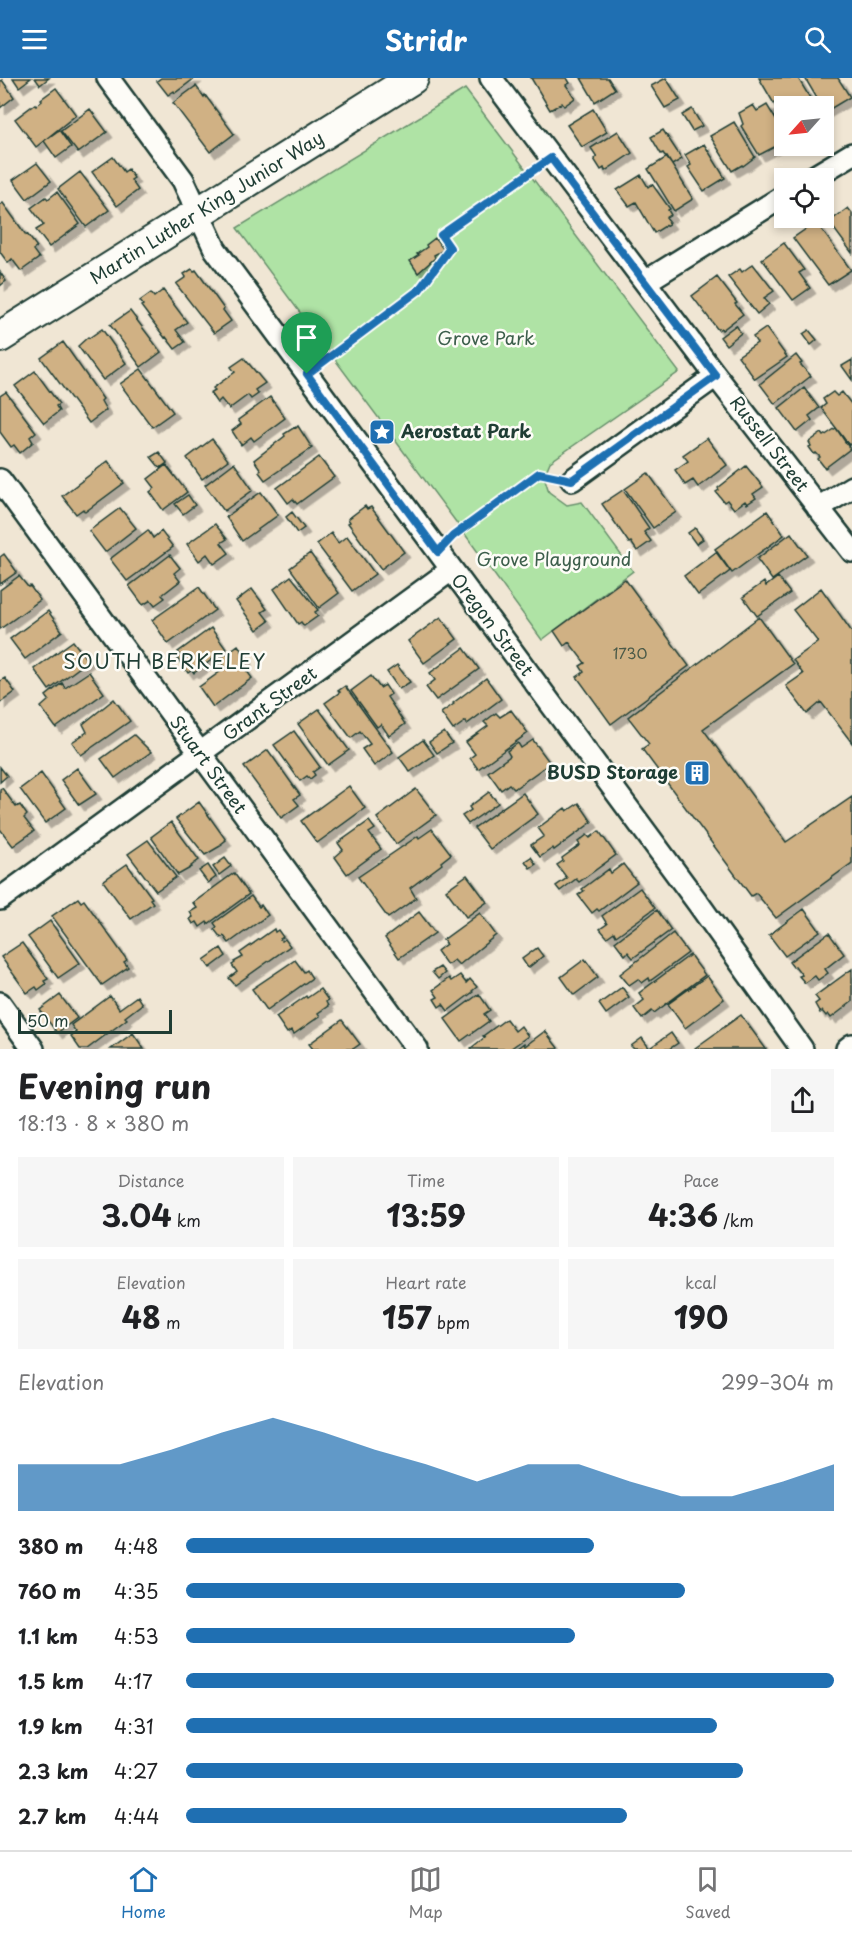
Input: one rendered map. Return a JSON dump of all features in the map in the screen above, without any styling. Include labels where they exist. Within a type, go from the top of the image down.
[{"type":"street","name":"Oregon Street","points":[[108,78],[183,180],[215,249],[698,903],[802,1049]]},
{"type":"street","name":"Martin Luther King Junior Way","points":[[0,337],[413,78]]},
{"type":"street","name":"Russell Street","points":[[491,78],[716,376],[852,551]]},
{"type":"street","points":[[829,168],[852,154]]},
{"type":"street","points":[[645,282],[774,202]]},
{"type":"street","points":[[572,480],[716,376]]},
{"type":"street","name":"Stuart Street","points":[[0,480],[417,1049]]},
{"type":"street","points":[[818,508],[852,487]]},
{"type":"street","name":"Grant Street","points":[[0,900],[451,570]]},
{"type":"street","points":[[0,1003],[33,1049]]},
{"type":"street","points":[[847,1049],[852,1045]]},
{"type":"path","points":[[307,374],[419,290],[450,248],[441,235],[551,158]]},
{"type":"path","points":[[438,552],[453,536],[539,473],[572,480]]},
{"type":"green space","name":"Grove Park","points":[[465,89],[679,372],[550,462],[544,476],[549,492],[567,505],[582,502],[633,571],[542,640],[237,228]]},
{"type":"building","points":[[13,78],[31,78],[19,87]]},
{"type":"building","points":[[35,78],[49,78],[40,85]]},
{"type":"building","points":[[161,78],[195,78],[175,93],[174,91],[168,95],[157,81]]},
{"type":"building","points":[[531,78],[567,78],[570,83],[566,85],[575,98],[564,106],[562,103],[550,110]]},
{"type":"building","points":[[581,78],[608,78],[615,89],[595,102]]},
{"type":"building","points":[[666,78],[680,100],[665,108],[651,86]]},
{"type":"building","points":[[759,78],[798,78],[809,96],[774,96],[774,104]]},
{"type":"building","points":[[805,78],[838,78],[850,97],[834,107],[834,96],[816,96]]},
{"type":"building","points":[[2,80],[14,97],[0,108],[0,81]]},
{"type":"building","points":[[196,86],[234,134],[210,152],[173,103]]},
{"type":"building","points":[[56,88],[76,115],[36,147],[15,119],[35,104],[36,106],[42,101],[41,99]]},
{"type":"building","points":[[753,105],[757,111],[767,105],[774,117],[774,147],[759,155],[741,126],[743,124],[739,113]]},
{"type":"building","points":[[90,109],[107,132],[78,153],[61,131]]},
{"type":"building","points":[[593,109],[607,132],[582,147],[567,125]]},
{"type":"building","points":[[692,109],[702,126],[692,131],[682,115]]},
{"type":"building","points":[[734,122],[755,157],[732,171],[710,136]]},
{"type":"building","points":[[59,130],[71,147],[56,158],[44,141]]},
{"type":"building","points":[[663,130],[682,159],[672,165],[663,153],[661,154],[651,137]]},
{"type":"building","points":[[618,131],[632,153],[605,171],[604,168],[601,170],[594,159],[597,157],[591,148]]},
{"type":"building","points":[[704,144],[725,178],[704,191],[688,167],[691,165],[685,155]]},
{"type":"building","points":[[113,157],[124,172],[128,169],[134,178],[131,180],[138,190],[117,206],[92,172]]},
{"type":"building","points":[[667,157],[693,199],[674,211],[648,169]]},
{"type":"building","points":[[37,163],[51,181],[27,199],[13,180]]},
{"type":"building","points":[[80,172],[109,210],[86,227],[58,189]]},
{"type":"building","points":[[641,175],[648,187],[652,184],[670,209],[668,210],[671,215],[666,218],[670,223],[654,233],[636,202],[629,206],[617,190]]},
{"type":"building","points":[[57,192],[80,224],[49,247],[36,230],[44,225],[31,208]]},
{"type":"building","points":[[3,203],[37,247],[33,250],[39,258],[21,271],[12,259],[8,263],[0,252],[0,205]]},
{"type":"building","points":[[848,208],[852,213],[852,253],[833,228],[834,218]]},
{"type":"building","points":[[807,228],[820,228],[851,270],[828,285],[793,238]]},
{"type":"building","points":[[435,238],[444,250],[434,255],[435,258],[418,273],[410,261]]},
{"type":"building","points":[[784,243],[804,270],[799,273],[810,288],[793,300],[762,259]]},
{"type":"building","points":[[753,264],[774,291],[764,298],[769,304],[757,314],[728,277],[740,269],[742,272]]},
{"type":"building","points":[[192,269],[196,270],[231,321],[214,333],[176,284],[186,277],[184,274]]},
{"type":"building","points":[[0,272],[6,281],[0,286]]},
{"type":"building","points":[[717,277],[743,314],[722,330],[721,328],[718,330],[692,296]]},
{"type":"building","points":[[163,290],[187,322],[176,330],[185,342],[175,349],[141,306],[143,305],[140,301],[151,293],[154,297]]},
{"type":"building","points":[[130,311],[161,352],[141,367],[110,325]]},
{"type":"building","points":[[736,325],[741,333],[726,345],[720,337]]},
{"type":"building","points":[[766,328],[787,357],[755,379],[738,356],[757,343],[753,337]]},
{"type":"building","points":[[102,329],[126,363],[103,380],[78,346]]},
{"type":"building","points":[[809,330],[817,340],[811,345],[803,334]]},
{"type":"building","points":[[63,342],[103,399],[101,401],[106,410],[89,423],[41,358]]},
{"type":"building","points":[[796,355],[802,363],[800,364],[811,376],[775,404],[760,384]]},
{"type":"building","points":[[244,358],[265,383],[255,390],[258,394],[251,399],[248,395],[229,409],[221,399],[217,403],[210,393],[215,390],[213,388],[235,372],[231,367]]},
{"type":"building","points":[[852,360],[852,380],[842,366]]},
{"type":"building","points":[[141,369],[173,412],[152,427],[120,384]]},
{"type":"building","points":[[35,371],[59,404],[56,406],[59,411],[44,423],[15,386]]},
{"type":"building","points":[[804,388],[819,408],[809,416],[812,420],[797,432],[779,408]]},
{"type":"building","points":[[6,392],[36,432],[30,437],[33,442],[20,453],[14,445],[11,447],[0,432],[0,396]]},
{"type":"building","points":[[833,392],[837,396],[842,392],[852,405],[852,442],[849,445],[821,408],[826,404],[823,399]]},
{"type":"building","points":[[270,397],[285,418],[254,441],[251,437],[241,445],[232,431],[241,424],[238,420]]},
{"type":"building","points":[[298,426],[312,448],[265,480],[254,460],[285,436],[284,434]]},
{"type":"building","points":[[836,428],[850,449],[825,468],[818,459],[820,457],[814,454],[809,447],[811,446],[809,442],[822,433],[824,436]]},
{"type":"building","points":[[707,438],[727,465],[698,487],[693,480],[685,485],[675,470],[688,461],[683,455]]},
{"type":"building","points":[[212,439],[228,460],[202,479],[187,458]]},
{"type":"building","points":[[159,452],[167,463],[160,468],[151,457]]},
{"type":"building","points":[[319,457],[334,477],[297,504],[293,499],[288,503],[277,488]]},
{"type":"building","points":[[108,461],[124,483],[85,512],[83,509],[76,514],[62,496]]},
{"type":"building","points":[[234,463],[253,490],[224,511],[205,485]]},
{"type":"building","points":[[166,465],[187,492],[163,510],[150,492],[155,488],[148,479]]},
{"type":"building","points":[[746,466],[763,487],[753,494],[756,498],[747,504],[745,501],[734,509],[716,492]]},
{"type":"building","points":[[648,473],[676,512],[653,528],[625,489]]},
{"type":"building","points":[[623,490],[649,528],[644,532],[651,541],[637,551],[602,504]]},
{"type":"building","points":[[261,492],[278,515],[242,541],[226,517]]},
{"type":"building","points":[[188,495],[195,505],[183,514],[175,504]]},
{"type":"building","points":[[365,506],[367,509],[371,507],[404,552],[381,569],[348,523],[350,522],[348,519]]},
{"type":"building","points":[[120,508],[136,528],[105,552],[89,531]]},
{"type":"building","points":[[767,511],[784,535],[732,573],[715,549]]},
{"type":"building","points":[[292,512],[304,528],[297,533],[286,517]]},
{"type":"building","points":[[215,524],[227,539],[221,543],[229,553],[214,564],[207,554],[199,561],[187,544]]},
{"type":"building","points":[[695,528],[703,539],[696,544],[688,533]]},
{"type":"building","points":[[148,530],[153,538],[161,531],[173,547],[127,581],[110,559]]},
{"type":"building","points":[[331,533],[338,543],[347,536],[375,574],[352,591],[317,544]]},
{"type":"building","points":[[791,533],[807,555],[772,580],[757,559]]},
{"type":"building","points":[[716,552],[730,571],[698,595],[684,576]]},
{"type":"building","points":[[310,553],[339,593],[319,608],[290,568]]},
{"type":"building","points":[[4,554],[17,572],[0,584],[0,557]]},
{"type":"building","points":[[170,555],[180,568],[174,573],[180,581],[162,595],[165,598],[155,605],[151,600],[143,605],[129,586]]},
{"type":"building","points":[[19,576],[40,600],[0,629],[0,590]]},
{"type":"building","points":[[291,576],[318,610],[315,612],[318,616],[304,626],[301,622],[298,624],[274,589]]},
{"type":"building","points":[[778,577],[790,593],[757,616],[743,597],[764,582],[766,586]]},
{"type":"building","points":[[625,579],[689,666],[611,724],[577,677],[584,672],[580,666],[585,663],[569,642],[564,646],[554,631]]},
{"type":"building","points":[[199,587],[215,610],[168,644],[152,620]]},
{"type":"building","points":[[821,588],[852,632],[852,743],[821,702],[807,714],[786,686],[803,674],[793,660],[818,642],[793,610]]},
{"type":"building","points":[[252,589],[267,609],[262,612],[269,621],[257,630],[236,601]]},
{"type":"building","points":[[48,611],[62,631],[25,659],[10,639]]},
{"type":"building","points":[[441,617],[457,639],[424,663],[408,641]]},
{"type":"building","name":"BUSD Storage","points":[[759,617],[793,664],[703,729],[786,842],[852,797],[852,863],[776,918],[756,893],[751,896],[642,749],[649,744],[628,717]]},
{"type":"building","points":[[211,628],[226,649],[194,673],[192,670],[188,673],[177,658],[180,655],[178,652]]},
{"type":"building","points":[[73,641],[88,661],[49,690],[34,669]]},
{"type":"building","points":[[238,645],[247,659],[241,663],[252,678],[213,707],[199,687],[225,668],[219,659]]},
{"type":"building","points":[[464,648],[479,669],[436,700],[426,687],[435,680],[430,673]]},
{"type":"building","points":[[397,665],[410,682],[399,689],[387,672]]},
{"type":"building","points":[[89,672],[104,693],[56,728],[41,707],[49,700],[46,696],[62,683],[65,688]]},
{"type":"building","points":[[371,676],[380,688],[385,685],[391,694],[387,697],[405,724],[389,736],[381,724],[377,727],[351,691]]},
{"type":"building","points":[[5,678],[15,692],[0,703],[0,681]]},
{"type":"building","points":[[486,678],[501,699],[467,724],[466,721],[453,730],[441,713]]},
{"type":"building","points":[[345,686],[393,752],[374,766],[362,749],[370,744],[360,731],[351,738],[325,703]]},
{"type":"building","points":[[114,699],[130,721],[81,755],[72,742],[87,732],[83,724]]},
{"type":"building","points":[[319,709],[349,750],[328,765],[298,724]]},
{"type":"building","points":[[511,710],[528,733],[478,769],[470,758],[475,754],[466,742],[488,726],[484,722],[496,713],[500,717]]},
{"type":"building","points":[[294,731],[320,767],[313,772],[315,775],[310,779],[307,776],[300,781],[274,745]]},
{"type":"building","points":[[444,732],[452,743],[437,753],[429,742]]},
{"type":"building","points":[[134,735],[151,752],[115,778],[101,759]]},
{"type":"building","points":[[423,740],[434,755],[410,772],[399,757]]},
{"type":"building","points":[[533,740],[550,763],[514,789],[509,784],[501,790],[488,772],[510,756],[507,751],[518,743],[521,748]]},
{"type":"building","points":[[268,750],[300,795],[294,799],[299,805],[281,818],[244,767]]},
{"type":"building","points":[[0,767],[7,776],[0,782]]},
{"type":"building","points":[[77,768],[96,794],[79,805],[61,780]]},
{"type":"building","points":[[41,773],[66,808],[45,823],[20,789]]},
{"type":"building","points":[[349,786],[365,808],[317,843],[301,821]]},
{"type":"building","points":[[2,788],[16,807],[20,805],[27,815],[24,818],[34,831],[13,846],[0,829],[0,789]]},
{"type":"building","points":[[416,789],[436,815],[396,844],[377,818]]},
{"type":"building","points":[[489,792],[498,803],[468,824],[462,816],[471,810],[469,807]]},
{"type":"building","points":[[523,793],[538,814],[490,849],[474,828]]},
{"type":"building","points":[[199,802],[226,840],[205,855],[176,819]]},
{"type":"building","points":[[579,803],[592,822],[554,850],[553,848],[540,857],[531,845],[544,836],[538,828],[565,808],[567,811]]},
{"type":"building","points":[[369,821],[375,829],[369,833],[381,849],[347,874],[335,857],[343,850],[338,843]]},
{"type":"building","points":[[171,822],[199,860],[178,875],[151,837]]},
{"type":"building","points":[[432,829],[451,854],[441,862],[442,864],[410,888],[416,898],[388,918],[358,877]]},
{"type":"building","points":[[599,831],[616,855],[579,882],[576,879],[560,891],[556,886],[567,878],[557,865],[563,861],[562,858],[580,845],[578,842],[587,835],[590,838]]},
{"type":"building","points":[[148,840],[176,877],[156,891],[128,854]]},
{"type":"building","points":[[531,857],[536,864],[530,868],[525,861]]},
{"type":"building","points":[[225,858],[231,866],[219,875],[213,867]]},
{"type":"building","points":[[127,864],[152,898],[150,899],[153,903],[131,919],[103,881]]},
{"type":"building","points":[[623,864],[637,882],[599,911],[597,909],[592,913],[578,895],[584,891],[582,889],[609,869],[611,873]]},
{"type":"building","points":[[208,865],[216,877],[208,883],[199,871]]},
{"type":"building","points":[[234,873],[249,894],[208,924],[207,922],[200,927],[197,922],[193,924],[190,912],[197,908],[193,903]]},
{"type":"building","points":[[467,875],[487,902],[466,917],[446,890]]},
{"type":"building","points":[[640,888],[655,908],[616,936],[614,932],[607,937],[600,929],[607,924],[602,916]]},
{"type":"building","points":[[251,896],[268,915],[229,943],[224,936],[221,938],[214,929],[217,927],[214,923]]},
{"type":"building","points":[[78,898],[81,902],[84,900],[127,960],[124,962],[128,967],[102,985],[52,916]]},
{"type":"building","points":[[804,909],[820,931],[785,956],[769,935]]},
{"type":"building","points":[[657,910],[671,930],[633,958],[628,952],[625,955],[615,942]]},
{"type":"building","points":[[419,912],[435,933],[399,958],[385,938]]},
{"type":"building","points":[[480,913],[496,935],[459,965],[454,960],[447,965],[437,951],[446,944],[443,940]]},
{"type":"building","points":[[50,921],[80,963],[58,978],[28,937]]},
{"type":"building","points":[[274,929],[275,932],[278,930],[283,937],[280,939],[282,941],[285,939],[290,946],[235,985],[229,978],[237,972],[232,965],[243,957],[240,953]]},
{"type":"building","points":[[673,933],[688,953],[650,981],[649,978],[642,983],[638,979],[629,985],[620,974]]},
{"type":"building","points":[[829,933],[844,954],[825,969],[828,973],[818,980],[815,976],[805,983],[799,976],[802,975],[789,962]]},
{"type":"building","points":[[22,943],[48,979],[44,981],[46,984],[38,990],[36,987],[27,993],[1,957]]},
{"type":"building","points":[[221,948],[226,956],[210,968],[204,960]]},
{"type":"building","points":[[537,948],[543,956],[528,968],[522,959]]},
{"type":"building","points":[[690,955],[705,975],[654,1013],[652,1011],[642,1019],[634,1008],[644,1000],[639,993]]},
{"type":"building","points":[[585,959],[598,977],[574,995],[561,977]]},
{"type":"building","points":[[295,960],[304,972],[307,970],[312,978],[267,1010],[252,989]]},
{"type":"building","points":[[440,967],[445,973],[438,979],[432,972]]},
{"type":"building","points":[[852,969],[852,1002],[831,1018],[822,1011],[820,1013],[815,1004],[819,1001],[815,996]]},
{"type":"building","points":[[460,975],[466,983],[470,979],[477,987],[448,1011],[443,1004],[439,1007],[434,999],[438,997],[433,990],[449,978],[451,981]]},
{"type":"building","points":[[707,976],[724,999],[685,1028],[668,1004]]},
{"type":"building","points":[[622,987],[629,997],[606,1014],[599,1004]]},
{"type":"building","points":[[320,989],[328,1000],[326,1002],[328,1006],[318,1013],[320,1016],[294,1034],[291,1030],[287,1033],[276,1017]]},
{"type":"building","points":[[479,994],[490,1010],[484,1014],[489,1021],[461,1041],[445,1019]]},
{"type":"building","points":[[60,995],[77,1018],[57,1033],[40,1010]]},
{"type":"building","points":[[110,996],[119,1009],[137,996],[142,1004],[125,1017],[127,1019],[87,1049],[80,1049],[71,1036],[76,1032],[71,1025]]},
{"type":"building","points":[[741,1015],[766,1049],[695,1048]]},
{"type":"building","points":[[506,1019],[515,1031],[521,1026],[528,1036],[510,1049],[471,1048],[485,1037],[483,1036]]},
{"type":"building","points":[[342,1020],[360,1044],[353,1049],[313,1049],[309,1044]]},
{"type":"building","points":[[545,1031],[557,1049],[516,1049],[524,1043],[525,1046]]},
{"type":"building","points":[[133,1033],[144,1049],[111,1049]]},
{"type":"building","points":[[671,1033],[678,1043],[669,1049],[651,1047]]},
{"type":"building","points":[[642,1038],[650,1049],[634,1049],[631,1046]]},
{"type":"place","name":"Aerostat Park","points":[[382,432]]},
{"type":"place","name":"BUSD Storage","points":[[697,773]]},
{"type":"district","name":"SOUTH BERKELEY","points":[[165,662]]},
{"type":"route","points":[[551,158],[716,376],[572,480],[539,473],[453,536],[438,552],[307,374],[419,290],[450,248],[441,235],[551,158]]},
{"type":"park label","name":"Grove Playground","points":[[554,560]]}]
